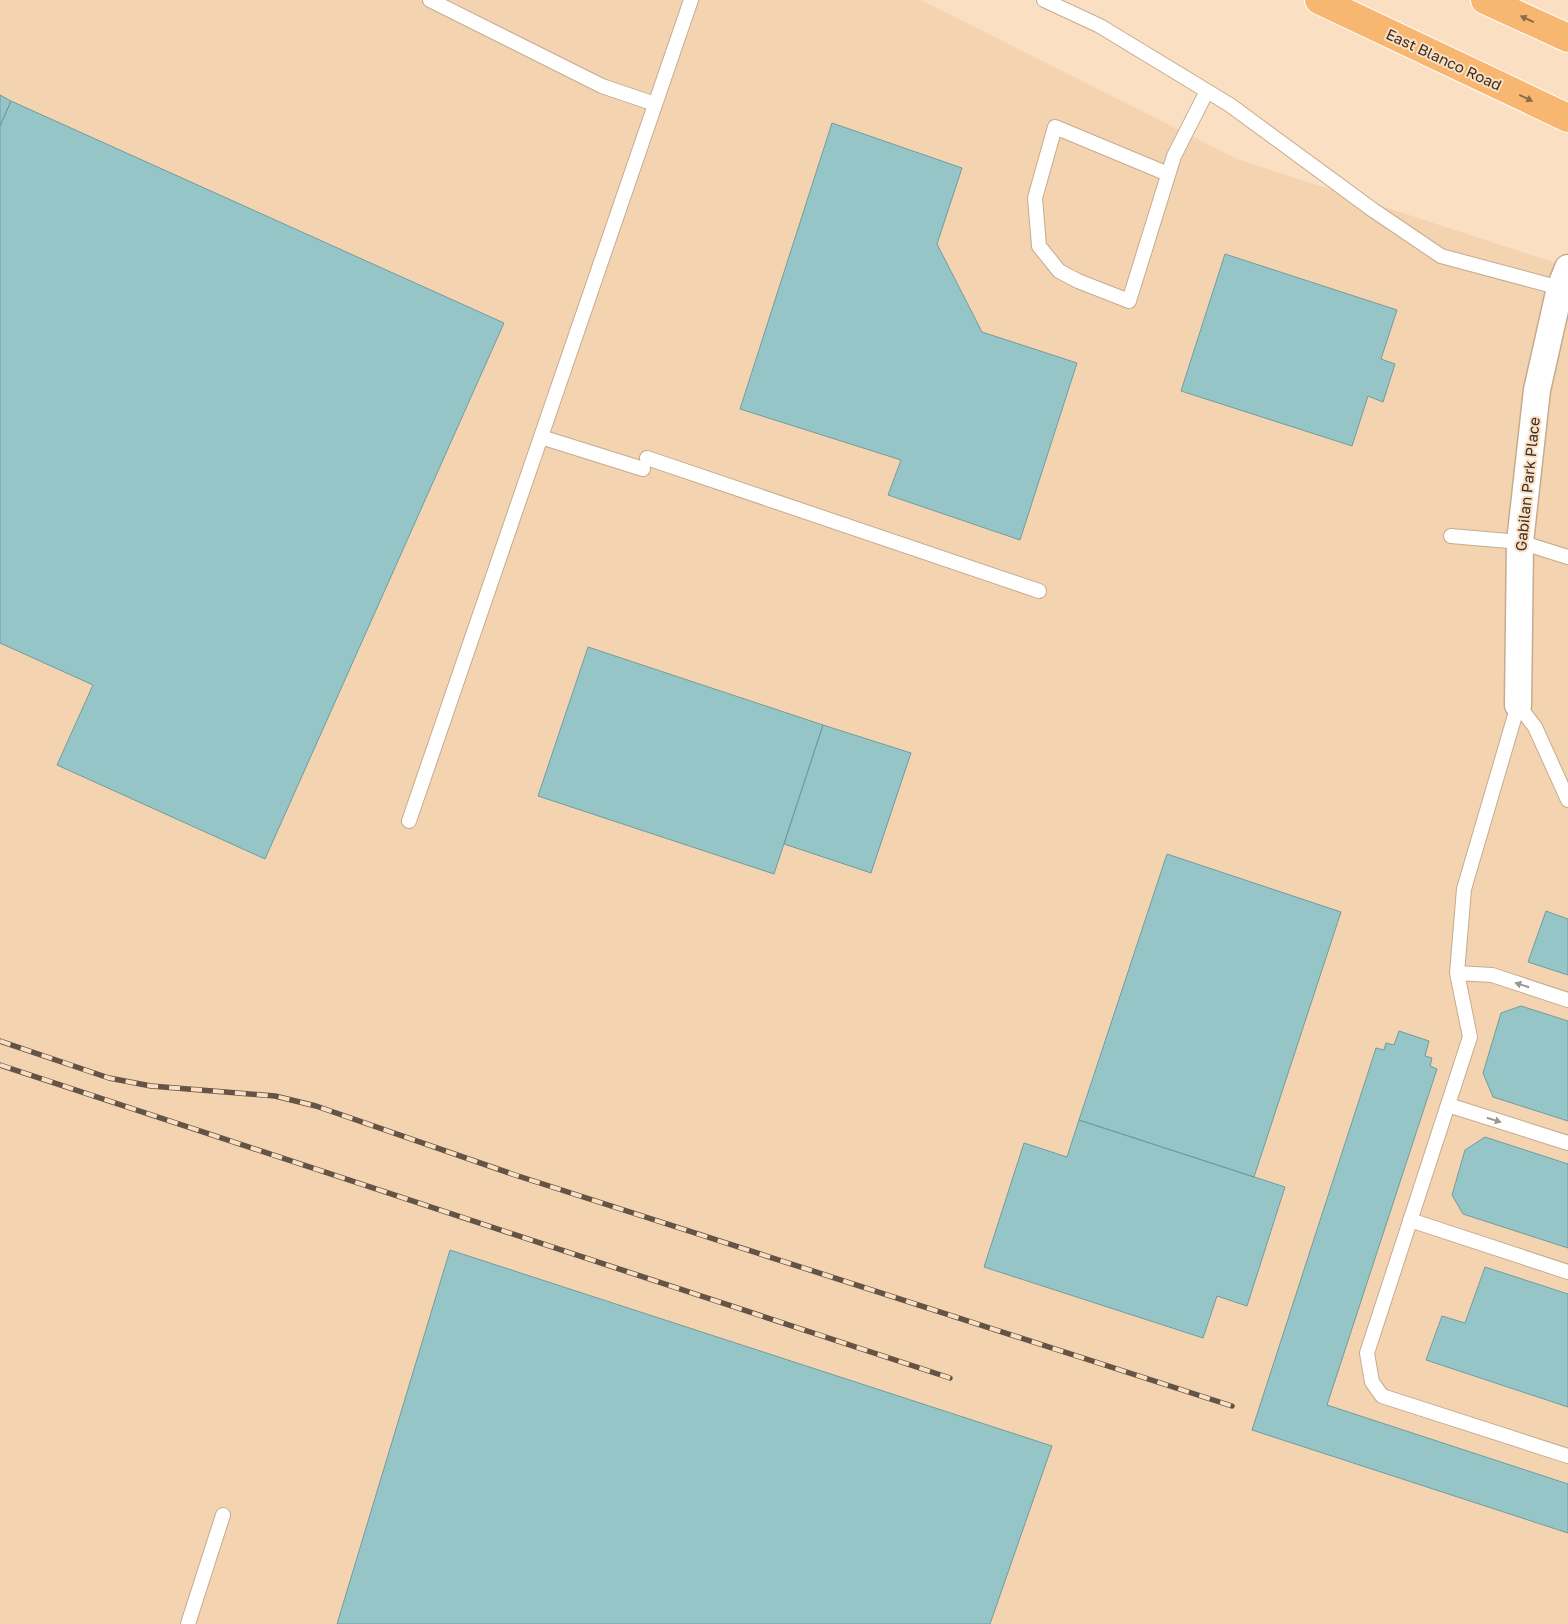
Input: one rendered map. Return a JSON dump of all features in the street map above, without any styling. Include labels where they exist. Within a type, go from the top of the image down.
[{"type":"highway","name":"East Blanco Road","points":[[1319,0],[1568,118]]},
{"type":"highway","points":[[1485,0],[1568,38]]},
{"type":"street","name":"Gabilan Park Place","points":[[1518,704],[1520,542],[1537,390],[1564,278]]},
{"type":"lane","points":[[430,0],[602,86],[656,104]]},
{"type":"lane","points":[[409,821],[691,0]]},
{"type":"lane","points":[[1044,0],[1100,26],[1230,105],[1373,210],[1441,256],[1564,278]]},
{"type":"lane","points":[[1168,174],[1055,127],[1035,198],[1039,246],[1059,271],[1078,282],[1129,301],[1174,156],[1207,91]]},
{"type":"lane","points":[[541,436],[645,463],[1039,591]]},
{"type":"lane","points":[[1451,536],[1520,542],[1568,557]]},
{"type":"lane","points":[[1518,704],[1535,727],[1568,800]]},
{"type":"lane","points":[[1518,704],[1464,889],[1457,973],[1470,1037],[1367,1353],[1372,1382],[1382,1396],[1568,1456]]},
{"type":"lane","points":[[1457,973],[1492,975],[1568,1000]]},
{"type":"lane","points":[[1448,1105],[1568,1143]]},
{"type":"lane","points":[[1410,1220],[1568,1272]]},
{"type":"lane","points":[[188,1624],[223,1515]]},
{"type":"shaded area","points":[[0,0],[921,0],[1237,159],[1568,267],[1568,1624],[0,1624]]},
{"type":"building","points":[[0,95],[11,101],[0,126]]},
{"type":"building","points":[[11,101],[504,323],[265,859],[57,765],[93,685],[0,643],[0,126]]},
{"type":"building","points":[[832,123],[962,168],[937,244],[982,332],[1077,363],[1020,540],[888,495],[901,460],[740,409]]},
{"type":"building","points":[[1225,254],[1397,310],[1381,359],[1395,364],[1383,402],[1368,396],[1352,446],[1181,391]]},
{"type":"building","points":[[588,647],[823,725],[774,874],[538,796]]},
{"type":"building","points":[[823,725],[911,753],[871,873],[784,844]]},
{"type":"building","points":[[1167,854],[1341,912],[1254,1177],[1079,1120]]},
{"type":"building","points":[[1546,911],[1568,919],[1568,975],[1528,962]]},
{"type":"building","points":[[1521,1006],[1568,1021],[1568,1121],[1493,1097],[1483,1073],[1501,1013]]},
{"type":"building","points":[[1399,1031],[1429,1041],[1425,1056],[1432,1058],[1430,1066],[1437,1069],[1327,1405],[1568,1484],[1568,1533],[1252,1430],[1376,1048],[1384,1050],[1386,1043],[1394,1045]]},
{"type":"building","points":[[1079,1120],[1285,1187],[1247,1306],[1217,1296],[1203,1338],[984,1267],[1024,1143],[1067,1157]]},
{"type":"building","points":[[1485,1137],[1568,1164],[1568,1248],[1463,1214],[1452,1195],[1465,1150]]},
{"type":"building","points":[[450,1250],[1052,1446],[990,1624],[337,1624]]},
{"type":"building","points":[[1485,1267],[1568,1294],[1568,1407],[1426,1360],[1442,1316],[1465,1323]]},
{"type":"railway","points":[[0,1041],[109,1078],[151,1086],[275,1096],[316,1106],[515,1175],[1232,1406]]},
{"type":"railway","points":[[0,1065],[950,1378]]}]
